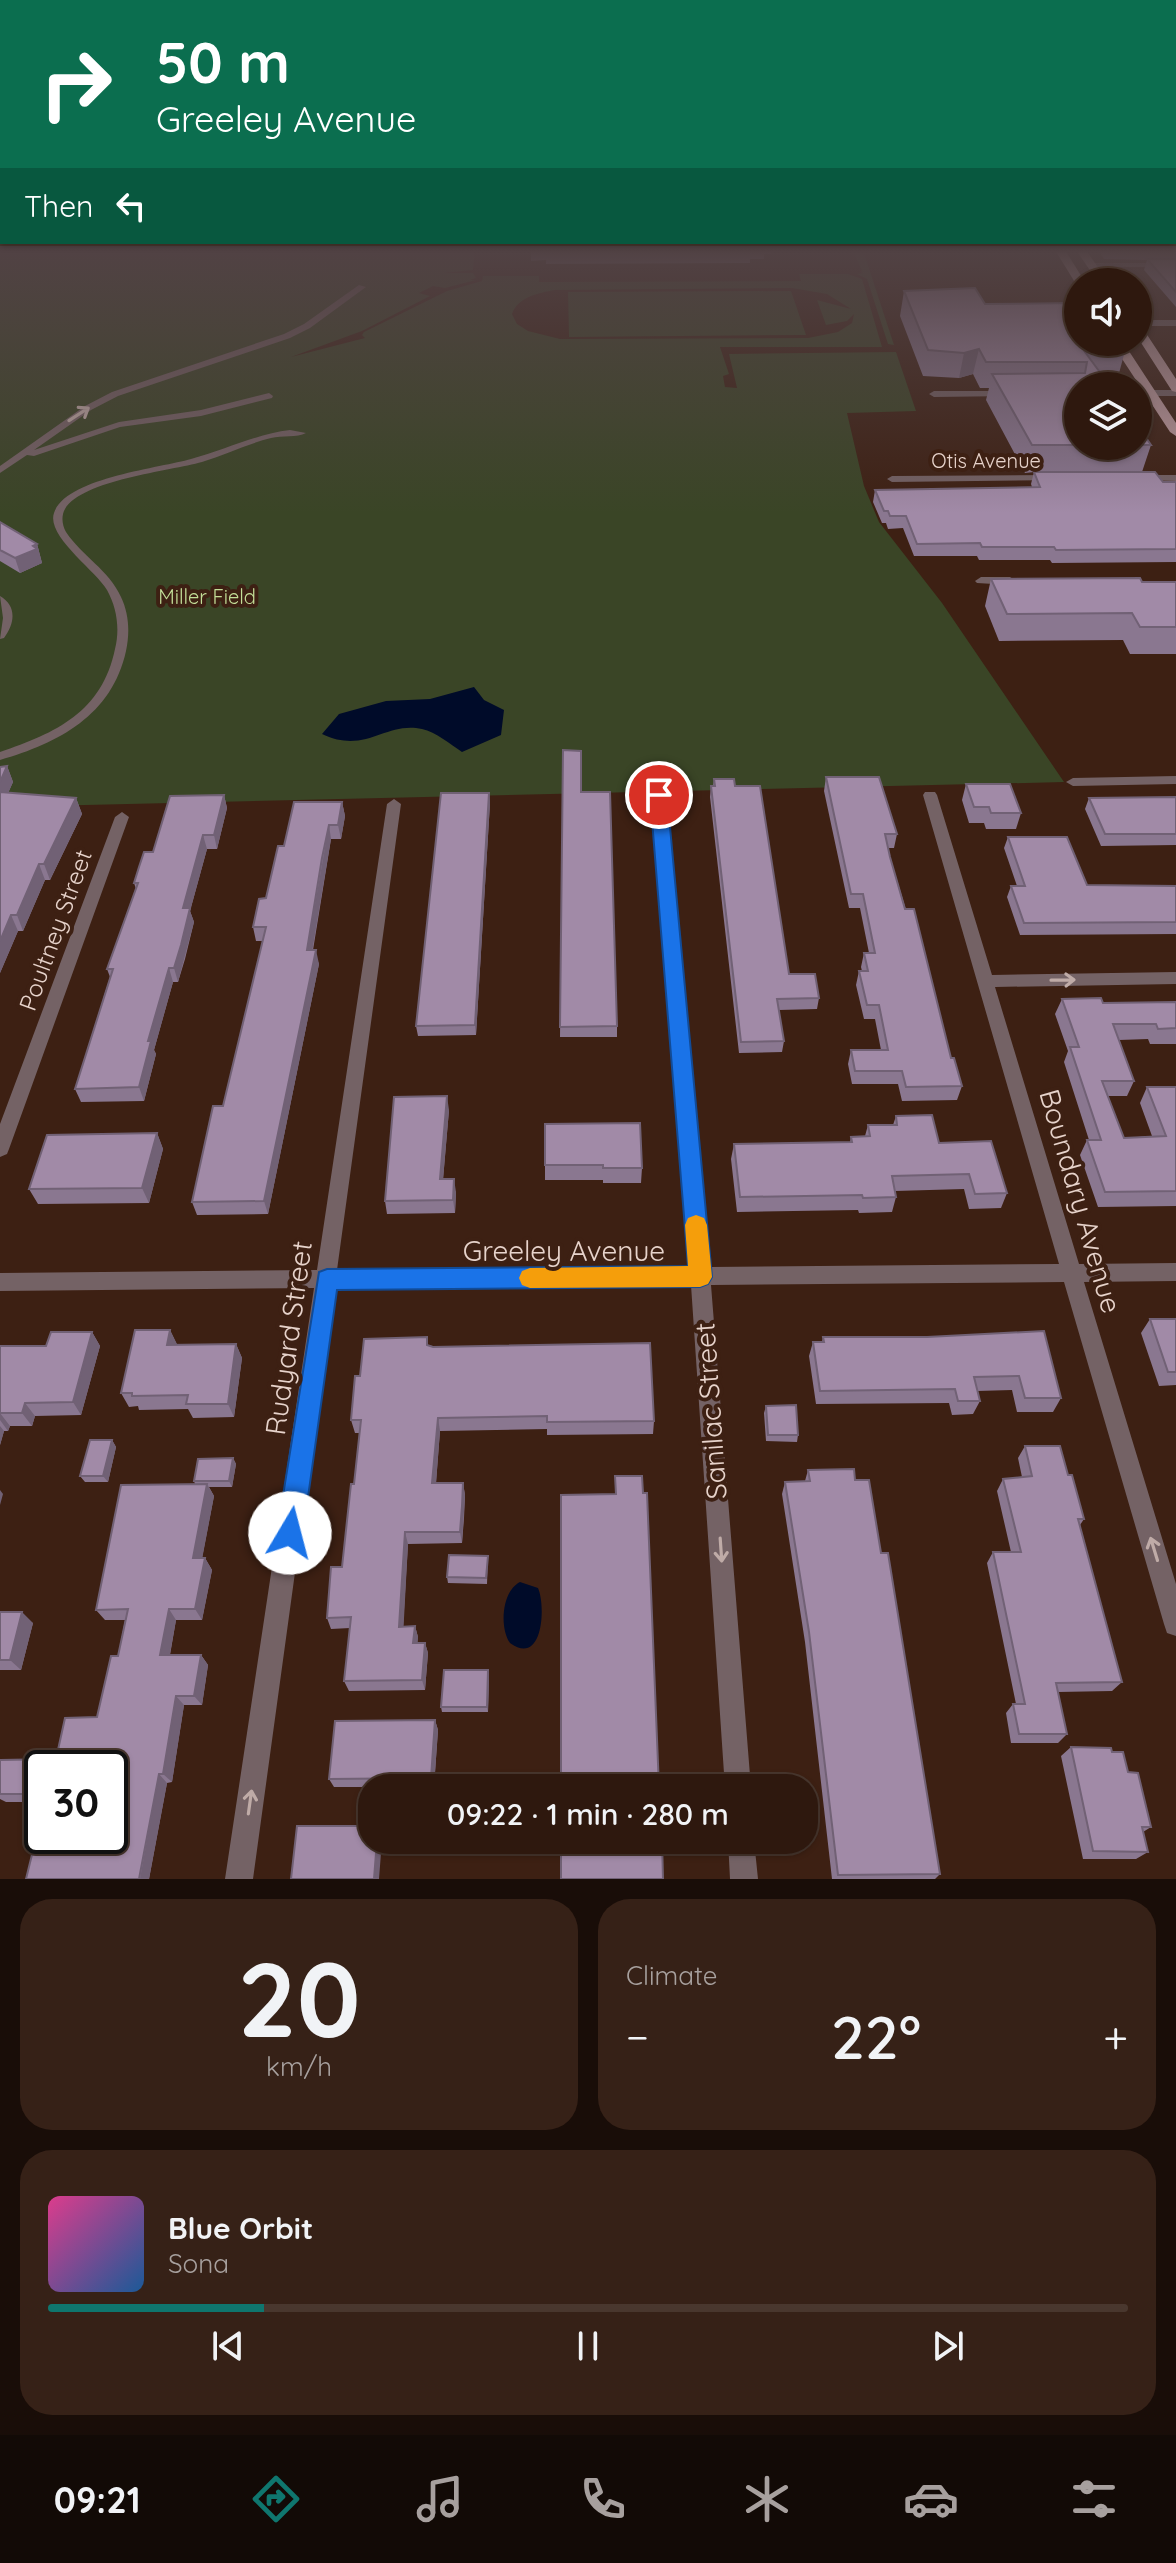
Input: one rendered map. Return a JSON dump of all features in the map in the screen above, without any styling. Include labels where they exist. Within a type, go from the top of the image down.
[{"type":"main road","points":[[1152,350],[1176,390]]},
{"type":"main road","points":[[1152,403],[1176,432]]},
{"type":"street","points":[[1152,392],[1176,390]]},
{"type":"street","points":[[934,394],[1021,393]]},
{"type":"street","name":"Otis Avenue","points":[[892,479],[1071,478]]},
{"type":"street","points":[[1131,478],[1176,478]]},
{"type":"street","points":[[981,581],[1026,581]]},
{"type":"street","points":[[1073,782],[1176,780]]},
{"type":"street","name":"Sanilac Street","points":[[659,795],[700,1277],[737,1774]]},
{"type":"street","name":"Boundary Avenue","points":[[930,795],[1176,1624]]},
{"type":"street","name":"Rudyard Street","points":[[239,1879],[394,804]]},
{"type":"street","name":"Poultney Street","points":[[0,1149],[122,817]]},
{"type":"street","points":[[985,981],[1176,978]]},
{"type":"street","name":"Greeley Avenue","points":[[0,1282],[1176,1272]]},
{"type":"street","points":[[742,1854],[744,1879]]},
{"type":"lane","points":[[0,470],[88,408],[115,394],[280,338]]},
{"type":"lane","points":[[16,459],[119,425],[201,413],[269,396]]},
{"type":"lane","points":[[0,756],[66,729],[87,714],[105,695],[119,663],[124,630],[120,608],[109,584],[60,530],[56,520],[61,507],[69,499],[101,484],[192,462],[282,433],[302,433]]},
{"type":"lane","points":[[0,599],[8,611],[8,620],[0,636]]},
{"type":"green space","name":"Miller Field","points":[[0,338],[344,338],[291,357],[365,338],[879,338],[882,347],[720,347],[729,374],[723,376],[725,387],[737,388],[729,354],[896,352],[916,411],[847,413],[864,486],[879,522],[942,603],[1064,782],[0,807]]},
{"type":"water","points":[[474,687],[484,700],[504,710],[501,735],[462,752],[438,735],[422,729],[397,729],[351,741],[322,734],[339,714],[386,701],[430,699]]},
{"type":"water","points":[[520,1582],[538,1588],[542,1608],[535,1641],[529,1647],[521,1648],[510,1643],[504,1628],[506,1601]]},
{"type":"building","points":[[923,338],[1064,338],[1064,356],[1088,356],[1100,372],[1085,372],[1087,362],[986,362],[979,349],[964,353],[928,350]]},
{"type":"building","points":[[1064,373],[1064,445],[1032,445],[992,374]]},
{"type":"building","points":[[1034,472],[1155,472],[1163,482],[1176,482],[1176,549],[1056,550],[1054,547],[982,547],[980,543],[917,544],[906,516],[890,516],[888,511],[884,511],[875,490],[1040,487]]},
{"type":"building","points":[[0,522],[37,544],[33,546],[37,549],[15,558],[0,550]]},
{"type":"building","points":[[1140,578],[1142,582],[1176,582],[1176,627],[1140,627],[1132,613],[1007,614],[991,579]]},
{"type":"building","points":[[563,750],[581,751],[581,792],[610,792],[617,1026],[560,1027]]},
{"type":"building","points":[[7,766],[0,782],[0,767]]},
{"type":"building","points":[[826,777],[879,777],[897,834],[885,834],[890,857],[905,909],[914,909],[951,1058],[954,1058],[962,1086],[906,1087],[902,1071],[855,1071],[851,1050],[888,1050],[879,1005],[867,1005],[859,971],[868,971],[864,953],[875,953],[863,894],[851,894]]},
{"type":"building","points":[[714,779],[734,779],[735,786],[760,786],[789,974],[815,974],[819,998],[777,999],[784,1041],[741,1042],[711,786],[715,786]]},
{"type":"building","points":[[966,784],[1010,784],[1021,813],[991,813],[989,807],[974,807]]},
{"type":"building","points":[[0,792],[76,798],[44,864],[39,864],[17,915],[11,915],[0,941]]},
{"type":"building","points":[[441,793],[489,793],[475,1025],[416,1026]]},
{"type":"building","points":[[224,795],[214,835],[203,835],[183,908],[190,908],[181,945],[174,968],[169,968],[148,1041],[151,1041],[139,1087],[75,1089],[113,969],[107,969],[138,883],[134,883],[139,867],[144,852],[153,852],[170,796]]},
{"type":"building","points":[[1176,797],[1176,834],[1105,834],[1089,798]]},
{"type":"building","points":[[294,802],[342,802],[338,825],[329,825],[322,858],[307,950],[316,950],[264,1201],[192,1202],[213,1106],[223,1106],[266,927],[253,927],[259,899],[266,898],[278,846],[284,846]]},
{"type":"building","points":[[1008,837],[1067,837],[1087,885],[1176,886],[1176,922],[1024,923],[1011,886],[1025,886]]},
{"type":"building","points":[[1101,998],[1103,1003],[1176,1002],[1176,1028],[1158,1029],[1156,1024],[1113,1024],[1134,1081],[1102,1081],[1124,1138],[1166,1136],[1147,1087],[1176,1087],[1176,1191],[1105,1192],[1087,1140],[1101,1140],[1070,1047],[1079,1047],[1062,999]]},
{"type":"building","points":[[447,1096],[440,1179],[454,1179],[453,1200],[385,1201],[394,1097]]},
{"type":"building","points":[[932,1115],[939,1143],[991,1141],[1007,1193],[975,1194],[969,1174],[892,1176],[896,1197],[740,1197],[734,1144],[852,1142],[851,1137],[870,1136],[868,1125],[897,1125],[896,1116]]},
{"type":"building","points":[[640,1123],[642,1168],[545,1165],[545,1124]]},
{"type":"building","points":[[157,1133],[142,1188],[29,1189],[47,1135]]},
{"type":"building","points":[[1150,1319],[1176,1319],[1176,1372],[1168,1372]]},
{"type":"building","points":[[135,1330],[170,1330],[167,1345],[236,1344],[228,1404],[186,1404],[188,1395],[132,1396],[132,1393],[121,1393]]},
{"type":"building","points":[[1044,1331],[1061,1398],[1025,1398],[1019,1376],[974,1377],[980,1401],[958,1401],[955,1389],[820,1391],[813,1342],[824,1342],[823,1337],[927,1337]]},
{"type":"building","points":[[51,1332],[92,1332],[73,1402],[25,1403],[22,1413],[0,1413],[0,1346],[46,1346]]},
{"type":"building","points":[[427,1337],[427,1345],[433,1347],[650,1343],[654,1421],[547,1422],[547,1416],[438,1418],[432,1483],[463,1483],[462,1506],[460,1532],[405,1532],[399,1627],[415,1626],[413,1643],[425,1643],[422,1680],[344,1681],[351,1617],[327,1618],[331,1567],[342,1567],[351,1484],[354,1484],[361,1420],[351,1420],[355,1376],[360,1376],[364,1339]]},
{"type":"building","points":[[796,1405],[798,1435],[768,1435],[766,1406]]},
{"type":"building","points":[[90,1440],[112,1440],[103,1476],[80,1476]]},
{"type":"building","points":[[1025,1446],[1060,1446],[1068,1475],[1072,1475],[1084,1519],[1078,1519],[1122,1682],[1056,1683],[1067,1734],[1019,1734],[1013,1704],[1025,1704],[993,1552],[1021,1552],[1003,1479],[1032,1476]]},
{"type":"building","points":[[233,1458],[229,1481],[194,1481],[198,1459]]},
{"type":"building","points":[[854,1469],[855,1480],[869,1480],[881,1553],[888,1553],[940,1874],[838,1875],[809,1632],[785,1482],[810,1481],[808,1470]]},
{"type":"building","points":[[615,1476],[642,1476],[643,1493],[647,1493],[658,1774],[561,1774],[561,1495],[616,1494]]},
{"type":"building","points":[[207,1484],[193,1558],[205,1558],[195,1609],[169,1609],[160,1655],[201,1655],[194,1696],[176,1696],[163,1774],[159,1774],[139,1879],[26,1879],[32,1854],[128,1854],[128,1750],[58,1750],[65,1718],[97,1717],[111,1656],[118,1656],[128,1609],[96,1610],[121,1485]]},
{"type":"building","points":[[449,1555],[488,1556],[486,1578],[447,1577]]},
{"type":"building","points":[[0,1612],[22,1612],[10,1660],[0,1660]]},
{"type":"building","points":[[444,1670],[488,1670],[487,1707],[441,1707]]},
{"type":"building","points":[[435,1720],[431,1774],[358,1774],[358,1779],[329,1779],[335,1721]]},
{"type":"building","points":[[1071,1747],[1111,1748],[1112,1752],[1123,1752],[1128,1772],[1138,1773],[1151,1827],[1142,1827],[1148,1852],[1093,1851]]},
{"type":"building","points":[[0,1760],[24,1760],[24,1794],[0,1794]]},
{"type":"building","points":[[297,1826],[358,1826],[358,1854],[376,1854],[374,1879],[291,1879]]},
{"type":"building","points":[[561,1854],[662,1854],[663,1879],[561,1879]]},
{"type":"slow traffic","points":[[530,1278],[700,1277],[696,1225]]},
{"type":"route","points":[[290,1533],[327,1280],[700,1277],[659,795]]}]
